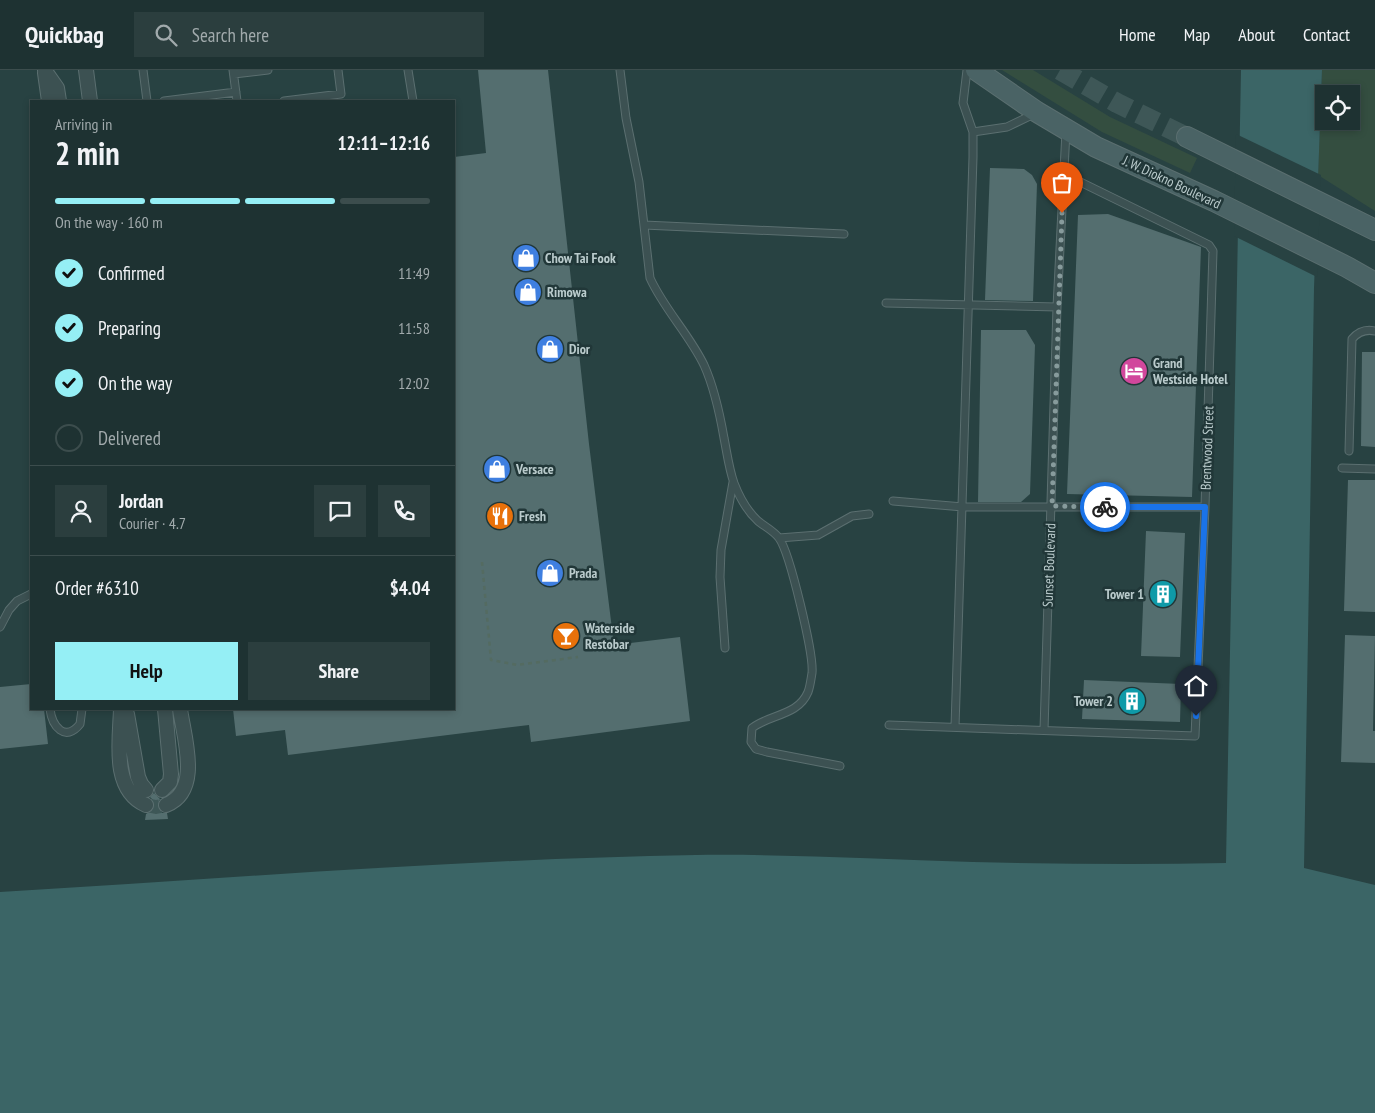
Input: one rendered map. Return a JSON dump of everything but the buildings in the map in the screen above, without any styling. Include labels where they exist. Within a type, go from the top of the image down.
[{"type":"street","points":[[45,70],[49,100]]},
{"type":"street","points":[[45,70],[57,88],[59,100]]},
{"type":"street","points":[[86,70],[90,100]]},
{"type":"street","name":"J. W. Diokno Boulevard","points":[[976,70],[1037,112],[1096,147],[1214,201],[1347,267],[1375,283]]},
{"type":"street","points":[[1188,136],[1351,216],[1375,230]]},
{"type":"street","points":[[124,710],[120,757],[124,782],[131,796],[146,797]]},
{"type":"street","points":[[164,710],[171,774],[164,798]]},
{"type":"street","points":[[164,798],[175,790],[180,777],[180,756],[174,710]]},
{"type":"street","points":[[164,798],[180,796],[188,779],[180,710]]},
{"type":"lane","points":[[143,70],[147,100]]},
{"type":"lane","points":[[237,100],[233,72],[268,70]]},
{"type":"lane","points":[[292,100],[341,94],[338,70]]},
{"type":"lane","points":[[408,70],[414,100]]},
{"type":"lane","points":[[620,70],[626,118],[640,182],[650,278],[656,292],[682,326],[704,366],[721,420],[734,482],[744,503],[756,519],[779,538],[794,580],[806,629],[812,672],[807,693],[798,706],[752,728],[751,742],[756,749],[767,752],[840,766]]},
{"type":"lane","points":[[956,727],[973,132],[963,104],[967,70]]},
{"type":"lane","points":[[172,100],[236,92]]},
{"type":"lane","points":[[973,132],[1007,127],[1037,112]]},
{"type":"lane","name":"Sunset Boulevard","points":[[1044,730],[1066,130]]},
{"type":"lane","name":"Brentwood Street","points":[[1044,730],[1195,736],[1205,507],[1213,250],[1201,241],[1064,174]]},
{"type":"lane","points":[[644,225],[844,234]]},
{"type":"lane","points":[[886,303],[1058,308]]},
{"type":"lane","points":[[1349,451],[1352,339],[1356,334],[1364,331],[1375,332]]},
{"type":"lane","points":[[1342,468],[1375,469]]},
{"type":"lane","points":[[725,648],[720,577],[721,550],[734,482]]},
{"type":"lane","points":[[893,501],[963,507],[1205,507]]},
{"type":"lane","points":[[779,538],[818,535],[852,516],[869,514]]},
{"type":"lane","points":[[0,627],[9,610],[17,601],[30,594]]},
{"type":"lane","points":[[50,710],[58,730],[68,732],[73,731],[80,724],[82,710]]},
{"type":"lane","points":[[888,725],[1044,730]]},
{"type":"path","points":[[482,562],[491,660],[517,665],[578,657]]},
{"type":"green space","points":[[1002,70],[1033,70],[1110,117],[1197,158],[1190,173],[1102,132]]},
{"type":"green space","points":[[1322,70],[1375,70],[1375,211],[1318,175],[1320,130],[1360,130],[1360,85],[1321,85]]},
{"type":"water","points":[[1241,70],[1322,70],[1321,85],[1315,85],[1315,130],[1320,130],[1314,288],[1304,868],[1375,885],[1375,1113],[0,1113],[0,892],[435,865],[609,857],[731,855],[973,862],[1226,863]]},
{"type":"pier","points":[[1236,134],[1321,175],[1317,277],[1234,236]]},
{"type":"tunnel","points":[[1060,70],[1117,103],[1187,137]]},
{"type":"tunnel","points":[[146,805],[156,807],[166,805]]},
{"type":"way so far","points":[[1062,213],[1052,506],[1105,507]]},
{"type":"place","name":"Chow Tai Fook","points":[[526,258]]},
{"type":"place","name":"Rimowa","points":[[528,292]]},
{"type":"place","name":"Dior","points":[[550,349]]},
{"type":"place","name":"Grand Westside Hotel","points":[[1134,371]]},
{"type":"place","name":"Versace","points":[[497,469]]},
{"type":"place","name":"Fresh","points":[[500,516]]},
{"type":"place","name":"Prada","points":[[550,573]]},
{"type":"place","name":"Tower 1","points":[[1163,594]]},
{"type":"place","name":"Waterside Restobar","points":[[566,636]]},
{"type":"place","name":"Tower 2","points":[[1132,701]]},
{"type":"route","points":[[1105,507],[1205,507],[1196,716]]}]
